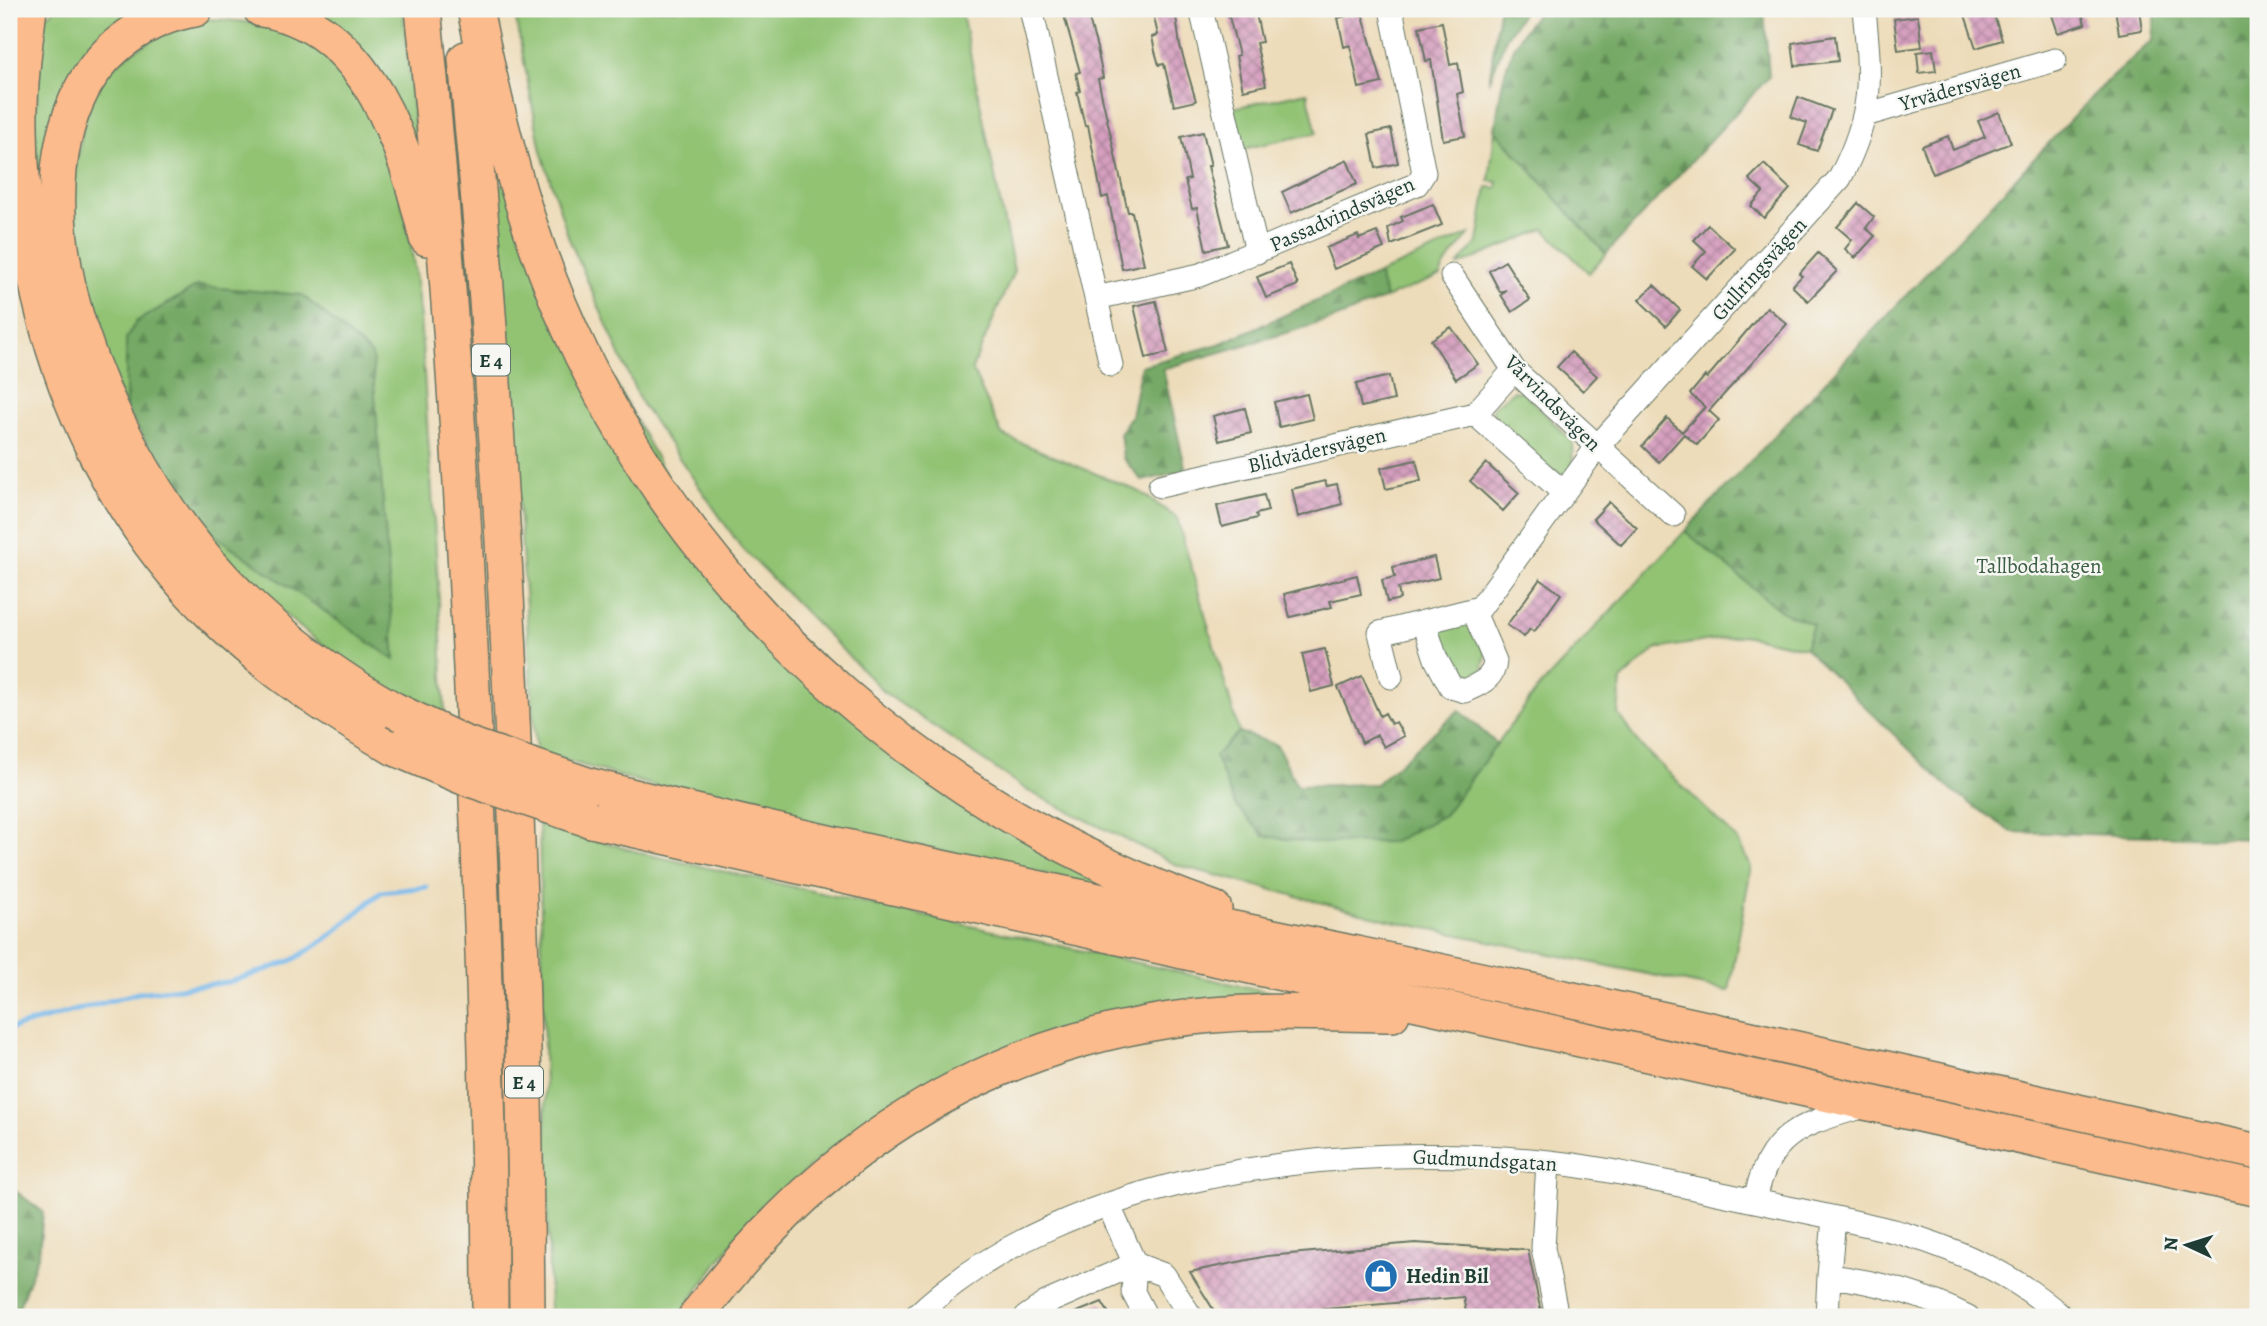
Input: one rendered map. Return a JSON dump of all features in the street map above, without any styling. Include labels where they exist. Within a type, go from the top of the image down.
[{"type":"highway","points":[[29,9],[20,107],[23,201],[29,244],[50,339],[67,388],[106,473],[156,548],[214,617],[296,686],[395,748],[461,776],[590,803],[1462,1014],[2254,1190]]},
{"type":"highway","points":[[195,9],[157,19],[112,49],[90,74],[71,111],[60,151],[57,197],[62,248],[72,299],[101,388],[121,433],[144,473],[199,551],[266,622],[357,689],[394,710],[590,803],[726,820],[1036,889],[1364,956],[2258,1152]]},
{"type":"highway","points":[[261,9],[285,15],[322,35],[356,65],[375,92],[394,127],[416,191],[452,338]]},
{"type":"highway","name":"E 4","points":[[423,9],[452,338],[468,582],[487,1042],[491,1317]]},
{"type":"highway","name":"E 4","points":[[461,9],[497,442],[525,1107],[527,1317]]},
{"type":"highway","points":[[475,9],[504,143],[528,222],[581,354],[620,425],[687,526],[786,640],[850,702],[905,746],[1012,818],[1122,874],[1211,908],[1364,956]]},
{"type":"highway","points":[[696,1317],[734,1265],[781,1215],[834,1167],[893,1124],[958,1086],[1018,1058],[1094,1034],[1172,1019],[1255,1013],[1462,1014]]},
{"type":"street","points":[[1031,9],[1111,365]]},
{"type":"street","name":"Passadvindsvägen","points":[[1201,9],[1257,252]]},
{"type":"street","name":"Passadvindsvägen","points":[[1096,299],[1200,275],[1417,184],[1424,173],[1391,9]]},
{"type":"street","name":"Gullringsvägen","points":[[1473,610],[1480,608],[1597,447],[1831,190],[1847,164],[1866,115],[1870,78],[1864,9]]},
{"type":"street","name":"Yrvädersvägen","points":[[1866,115],[2055,60]]},
{"type":"street","name":"Vårvindsvägen","points":[[1452,276],[1514,370],[1672,515]]},
{"type":"street","points":[[1514,370],[1475,414],[1564,493]]},
{"type":"street","name":"Blidvädersvägen","points":[[1160,486],[1475,414]]},
{"type":"street","points":[[1391,677],[1380,634],[1424,622],[1473,610],[1496,661],[1495,669],[1487,680],[1465,691],[1451,687],[1436,659],[1424,622]]},
{"type":"street","points":[[1609,1046],[1616,1011]]},
{"type":"street","points":[[1755,1201],[1759,1181],[1772,1151],[1816,1121],[1871,1104]]},
{"type":"street","name":"Gudmundsgatan","points":[[930,1312],[986,1263],[1022,1243],[1108,1204],[1203,1179],[1318,1162],[1448,1156],[1548,1162],[1621,1173],[1901,1233],[1962,1254],[2023,1287],[2062,1317]]},
{"type":"street","points":[[1548,1162],[1544,1248],[1557,1317]]},
{"type":"street","points":[[1108,1204],[1135,1264],[1133,1292],[1146,1317]]},
{"type":"street","points":[[1827,1317],[1834,1218]]},
{"type":"street","points":[[1026,1317],[1046,1303],[1135,1264],[1164,1275],[1191,1317]]},
{"type":"street","points":[[1829,1276],[1899,1289],[1934,1300],[1968,1317]]},
{"type":"green space","points":[[56,9],[152,9],[72,81],[73,345],[299,672],[62,332],[33,144],[43,18]]},
{"type":"green space","points":[[302,9],[403,9],[417,150]]},
{"type":"green space","points":[[514,9],[961,9],[1014,271],[972,369],[1002,435],[1140,492],[1177,518],[1239,732],[1215,756],[1235,805],[1444,815],[1537,690],[1685,531],[1782,612],[1813,624],[1805,648],[1743,635],[1656,649],[1621,680],[1618,714],[1638,743],[1737,839],[1751,867],[1729,991],[1388,920],[1177,865],[1028,791],[885,693],[741,547],[641,403],[569,239],[541,151]]},
{"type":"green space","points":[[1499,9],[1525,9],[1506,38],[1489,83]]},
{"type":"green space","points":[[1541,9],[1764,9],[1769,77],[1606,254],[1495,130],[1503,80],[1512,51]]},
{"type":"green space","name":"Tallbodahagen","points":[[2156,9],[2258,9],[2258,839],[2012,832],[1952,791],[1805,648],[1813,624],[1782,612],[1685,531],[2105,83],[2153,40]]},
{"type":"green space","points":[[208,19],[245,22],[281,30],[314,46],[329,57],[342,71],[367,109],[387,152],[401,198],[418,295],[445,718],[373,679],[309,634],[249,581],[194,521],[395,659],[198,286],[136,322],[126,339],[126,409],[95,328],[80,267],[73,208],[75,176],[87,114],[101,82],[127,55],[166,33]]},
{"type":"green space","points":[[1307,92],[1317,133],[1242,149],[1233,108]]},
{"type":"green space","points":[[1495,130],[1606,254],[1589,273],[1544,229],[1457,266],[1478,242],[1487,187],[1497,188],[1498,182],[1489,181]]},
{"type":"green space","points":[[506,182],[743,617],[1103,878],[1100,886],[690,796],[536,752],[497,188]]},
{"type":"green space","points":[[1469,234],[1440,276],[1386,298],[1378,274]]},
{"type":"green space","points":[[1378,274],[1386,298],[1337,318],[1163,369],[1186,471],[1142,481],[1123,458],[1120,432],[1131,416],[1141,366],[1219,344]]},
{"type":"green space","points":[[198,286],[302,295],[372,355],[395,660],[194,521],[126,409],[126,339],[136,322]]},
{"type":"green space","points":[[1513,391],[1523,392],[1572,441],[1573,466],[1564,474],[1532,457],[1500,426],[1494,416],[1493,407]]},
{"type":"green space","points":[[1462,622],[1471,626],[1487,650],[1480,679],[1454,680],[1437,631],[1439,627]]},
{"type":"green space","points":[[1459,710],[1497,744],[1444,815],[1393,842],[1317,843],[1264,836],[1235,805],[1215,756],[1239,732],[1277,745],[1297,786],[1376,784]]},
{"type":"green space","points":[[539,823],[645,854],[1278,994],[1277,1001],[905,1099],[814,1163],[735,1239],[678,1317],[550,1317]]},
{"type":"green space","points":[[1641,1031],[2258,1167],[2258,1176],[1639,1040]]},
{"type":"green space","points":[[9,1186],[43,1212],[39,1253],[15,1317],[9,1317]]},
{"type":"building","points":[[1086,9],[1097,48],[1103,78],[1098,79],[1128,212],[1132,212],[1144,264],[1122,269],[1108,196],[1102,198],[1088,125],[1085,126],[1077,92],[1080,91],[1076,73],[1080,72],[1063,12]]},
{"type":"building","points":[[1152,9],[1175,9],[1180,46],[1196,101],[1174,106],[1164,64],[1159,65],[1155,51],[1152,37],[1158,35]]},
{"type":"building","points":[[1227,9],[1255,9],[1262,42],[1256,43],[1266,85],[1243,90],[1236,56],[1239,55]]},
{"type":"building","points":[[1992,9],[2002,40],[1976,48],[1965,15]]},
{"type":"building","points":[[2050,9],[2081,9],[2085,24],[2058,33]]},
{"type":"building","points":[[2115,9],[2139,9],[2142,30],[2119,34]]},
{"type":"building","points":[[1362,12],[1382,83],[1359,88],[1350,45],[1344,47],[1338,18]]},
{"type":"building","points":[[1918,16],[1922,47],[1898,50],[1894,19]]},
{"type":"building","points":[[1442,22],[1450,65],[1458,63],[1463,92],[1457,94],[1465,136],[1443,140],[1431,60],[1426,61],[1419,27]]},
{"type":"building","points":[[1835,36],[1838,61],[1795,66],[1792,43]]},
{"type":"building","points":[[1933,50],[1936,71],[1919,73],[1917,52]]},
{"type":"building","points":[[1798,97],[1832,110],[1817,151],[1799,145],[1807,123],[1791,117]]},
{"type":"building","points":[[1999,112],[2011,143],[1933,174],[1922,146],[1948,136],[1953,150],[1985,137],[1978,121]]},
{"type":"building","points":[[1391,129],[1398,163],[1376,168],[1369,134]]},
{"type":"building","points":[[1203,132],[1211,166],[1208,166],[1228,245],[1206,250],[1197,208],[1192,209],[1185,180],[1190,179],[1181,137]]},
{"type":"building","points":[[1347,160],[1357,184],[1291,213],[1282,192]]},
{"type":"building","points":[[1764,164],[1790,189],[1764,218],[1751,206],[1763,192],[1749,179]]},
{"type":"building","points":[[1858,203],[1874,217],[1866,228],[1875,236],[1855,258],[1845,249],[1852,240],[1837,227]]},
{"type":"building","points":[[1433,204],[1442,225],[1391,245],[1388,228],[1403,221],[1401,217]]},
{"type":"building","points":[[1708,225],[1735,249],[1707,279],[1692,266],[1706,251],[1694,240]]},
{"type":"building","points":[[1377,232],[1384,248],[1334,269],[1326,248],[1358,235],[1359,239]]},
{"type":"building","points":[[1818,253],[1837,271],[1808,301],[1792,286]]},
{"type":"building","points":[[1505,261],[1530,300],[1512,312],[1501,295],[1506,290],[1500,292],[1489,271]]},
{"type":"building","points":[[1289,264],[1298,285],[1266,298],[1257,277]]},
{"type":"building","points":[[1654,285],[1680,310],[1666,326],[1639,300]]},
{"type":"building","points":[[1156,301],[1168,353],[1146,358],[1134,306]]},
{"type":"building","points":[[1767,307],[1787,324],[1709,411],[1719,420],[1697,445],[1684,434],[1659,462],[1642,446],[1667,418],[1682,432],[1705,407],[1690,394],[1705,376],[1707,378]]},
{"type":"building","points":[[1451,327],[1478,364],[1456,379],[1431,340]]},
{"type":"building","points":[[1571,352],[1597,376],[1583,391],[1557,367]]},
{"type":"building","points":[[1389,376],[1394,400],[1361,407],[1356,384]]},
{"type":"building","points":[[1307,394],[1313,419],[1279,427],[1274,402]]},
{"type":"building","points":[[1245,408],[1251,433],[1219,441],[1213,416]]},
{"type":"building","points":[[1416,460],[1421,481],[1386,489],[1381,468]]},
{"type":"building","points":[[1486,463],[1519,493],[1503,511],[1470,481]]},
{"type":"building","points":[[1325,481],[1327,486],[1337,484],[1342,504],[1298,517],[1292,489]]},
{"type":"building","points":[[1264,495],[1268,511],[1256,514],[1257,518],[1222,527],[1217,506]]},
{"type":"building","points":[[1609,502],[1637,528],[1621,545],[1593,519]]},
{"type":"building","points":[[1434,557],[1439,578],[1398,588],[1400,599],[1387,602],[1382,580],[1395,577],[1393,567]]},
{"type":"building","points":[[1357,575],[1361,594],[1330,601],[1332,607],[1290,617],[1284,594]]},
{"type":"building","points":[[1540,579],[1561,594],[1534,632],[1530,629],[1524,637],[1507,625]]},
{"type":"building","points":[[1325,649],[1334,686],[1311,692],[1302,654]]},
{"type":"building","points":[[1362,676],[1380,716],[1385,713],[1391,724],[1396,722],[1404,736],[1384,747],[1377,735],[1362,743],[1338,687]]},
{"type":"building","points":[[1415,1243],[1528,1250],[1542,1317],[1467,1317],[1463,1297],[1280,1313],[1280,1317],[1218,1317],[1190,1272],[1267,1256]]},
{"type":"building","points":[[1102,1302],[1111,1317],[1065,1317]]},
{"type":"waterway","points":[[9,1029],[138,993],[229,982],[260,972],[293,960],[325,940],[381,892],[427,887]]},
{"type":"place","name":"Hedin Bil","points":[[1381,1276]]}]
